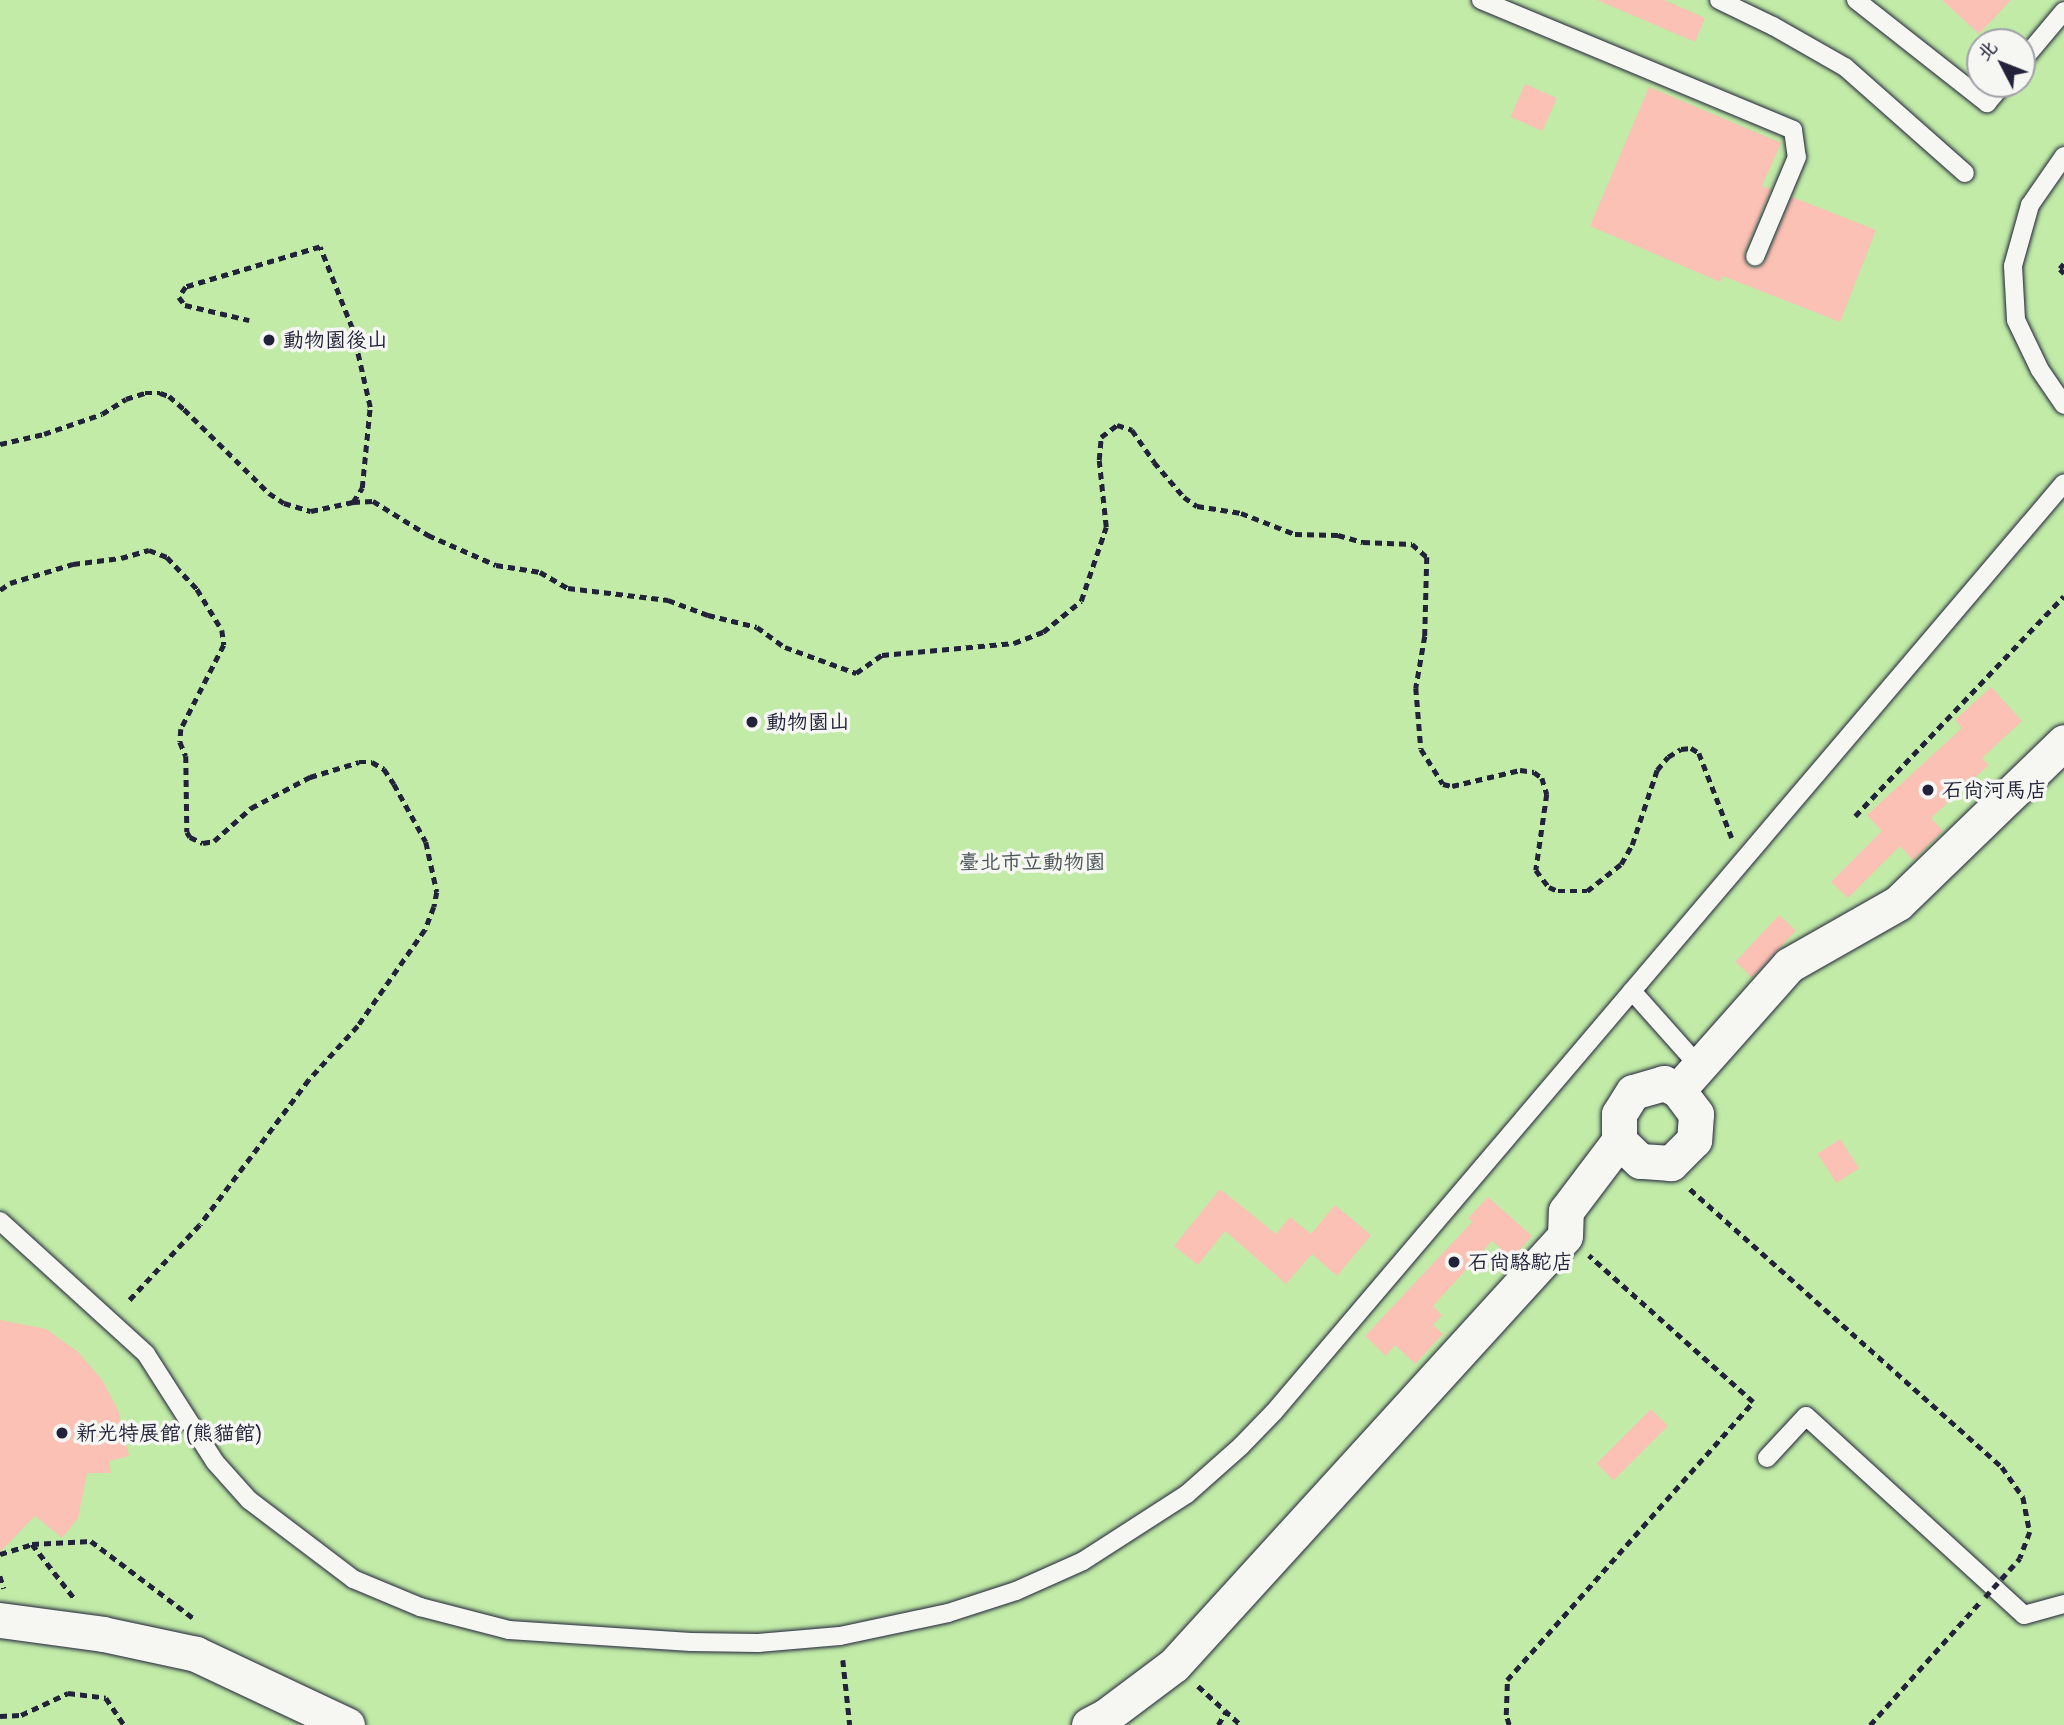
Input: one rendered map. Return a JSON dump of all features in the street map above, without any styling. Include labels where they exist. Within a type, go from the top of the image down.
[{"type":"street","points":[[1089,1725],[1106,1716],[1174,1665],[1565,1236],[1566,1211],[1619,1141],[1619,1114],[1633,1092],[1688,1078],[1789,965],[1898,903],[2064,742]]},
{"type":"street","points":[[1619,1141],[1640,1161],[1671,1163],[1695,1140],[1696,1114],[1688,1078]]},
{"type":"street","points":[[0,1620],[103,1634],[196,1654],[347,1725]]},
{"type":"lane","points":[[1481,0],[1793,130],[1797,157],[1755,257]]},
{"type":"lane","points":[[1719,0],[1773,26],[1845,67],[1965,173]]},
{"type":"lane","points":[[1856,0],[1966,86]]},
{"type":"lane","points":[[2036,44],[2064,11]]},
{"type":"lane","points":[[2064,156],[2030,205],[2013,266],[2016,320],[2040,370],[2064,405]]},
{"type":"lane","points":[[0,1221],[112,1319],[146,1354],[215,1462],[243,1494],[353,1579],[383,1593],[478,1625],[535,1633],[758,1643],[840,1636],[948,1613],[1016,1591],[1083,1560],[1187,1494],[1275,1412],[2064,483]]},
{"type":"lane","points":[[1632,991],[1688,1078]]},
{"type":"lane","points":[[1767,1458],[1806,1416],[2024,1615],[2064,1604]]},
{"type":"path","points":[[249,320],[185,305],[179,297],[186,287],[320,247],[352,328],[370,407],[362,488],[353,502]]},
{"type":"path","points":[[2064,264],[2060,269],[2064,273]]},
{"type":"path","points":[[0,444],[44,434],[102,414],[126,399],[145,393],[160,393],[169,396],[184,409],[269,493],[284,503],[311,511],[353,502],[373,501],[428,535],[496,565],[540,572],[568,588],[668,600],[708,615],[757,626],[785,647],[856,673],[882,655],[1014,643],[1043,632],[1081,601],[1106,527],[1099,460],[1101,438],[1118,425],[1132,430],[1161,471],[1184,497],[1197,506],[1241,513],[1295,534],[1338,535],[1363,542],[1412,544],[1427,557],[1425,636],[1416,688],[1421,749],[1443,784],[1452,786],[1520,770],[1534,772],[1542,778],[1548,794],[1536,870],[1549,887],[1558,891],[1587,891],[1621,863],[1632,845],[1657,770],[1668,757],[1691,748],[1699,753],[1742,863]]},
{"type":"path","points":[[0,590],[10,583],[73,564],[121,558],[149,550],[167,557],[197,589],[222,630],[224,645],[181,729],[180,743],[186,755],[187,832],[190,837],[204,843],[214,841],[251,808],[310,777],[359,762],[372,762],[384,768],[426,842],[437,892],[435,907],[425,930],[358,1026],[309,1080],[200,1225],[112,1319]]},
{"type":"path","points":[[1855,816],[2064,596]]},
{"type":"path","points":[[1671,1163],[1694,1194],[2002,1467],[2023,1497],[2030,1532],[2020,1558],[1870,1725]]},
{"type":"path","points":[[1509,1725],[1506,1715],[1507,1680],[1753,1402],[1565,1236]]},
{"type":"path","points":[[0,1554],[32,1544],[90,1541],[198,1621],[196,1654]]},
{"type":"path","points":[[32,1544],[103,1634]]},
{"type":"path","points":[[840,1636],[850,1725]]},
{"type":"path","points":[[1174,1665],[1241,1725]]},
{"type":"path","points":[[0,1716],[22,1715],[68,1693],[106,1698],[124,1725]]},
{"type":"path","points":[[1218,1725],[1226,1712]]},
{"type":"green space","name":"臺北市立動物園","points":[[0,0],[2064,0],[2064,1725],[0,1725]]},
{"type":"building","points":[[1597,0],[1664,0],[1705,18],[1695,42]]},
{"type":"building","points":[[1942,0],[2011,0],[1985,28],[1972,28]]},
{"type":"building","points":[[1525,84],[1557,98],[1542,131],[1510,117]]},
{"type":"building","points":[[1649,87],[1781,143],[1762,186],[1771,189],[1744,253],[1746,263],[1750,267],[1757,268],[1765,262],[1792,197],[1876,230],[1840,322],[1723,276],[1720,282],[1590,226]]},
{"type":"building","points":[[1991,687],[2022,721],[1982,758],[1989,765],[1931,818],[1943,831],[1913,860],[1900,846],[1848,898],[1831,882],[1882,831],[1867,815],[1962,728],[1955,720]]},
{"type":"building","points":[[1779,915],[1796,931],[1752,977],[1735,962]]},
{"type":"building","points":[[1840,1139],[1859,1168],[1836,1183],[1817,1154]]},
{"type":"building","points":[[1220,1189],[1276,1234],[1290,1217],[1311,1234],[1335,1205],[1371,1235],[1337,1276],[1312,1254],[1286,1284],[1225,1231],[1198,1265],[1174,1246]]},
{"type":"building","points":[[1488,1197],[1532,1236],[1512,1259],[1492,1241],[1433,1306],[1442,1315],[1433,1325],[1443,1334],[1415,1364],[1395,1345],[1386,1356],[1365,1336],[1472,1222],[1468,1218]]},
{"type":"building","name":"新光特展館 (熊貓館)","points":[[0,1320],[46,1329],[78,1352],[102,1380],[118,1410],[129,1456],[109,1461],[111,1473],[87,1473],[78,1518],[62,1538],[35,1516],[0,1552]]},
{"type":"building","points":[[1651,1409],[1668,1426],[1614,1480],[1597,1463]]},
{"type":"place","name":"動物園後山","points":[[269,340]]},
{"type":"place","name":"動物園山","points":[[752,722]]},
{"type":"place","name":"石尚河馬店","points":[[1928,790]]},
{"type":"place","name":"石尚駱駝店","points":[[1454,1262]]},
{"type":"place","name":"新光特展館 (熊貓館)","points":[[62,1433]]}]
